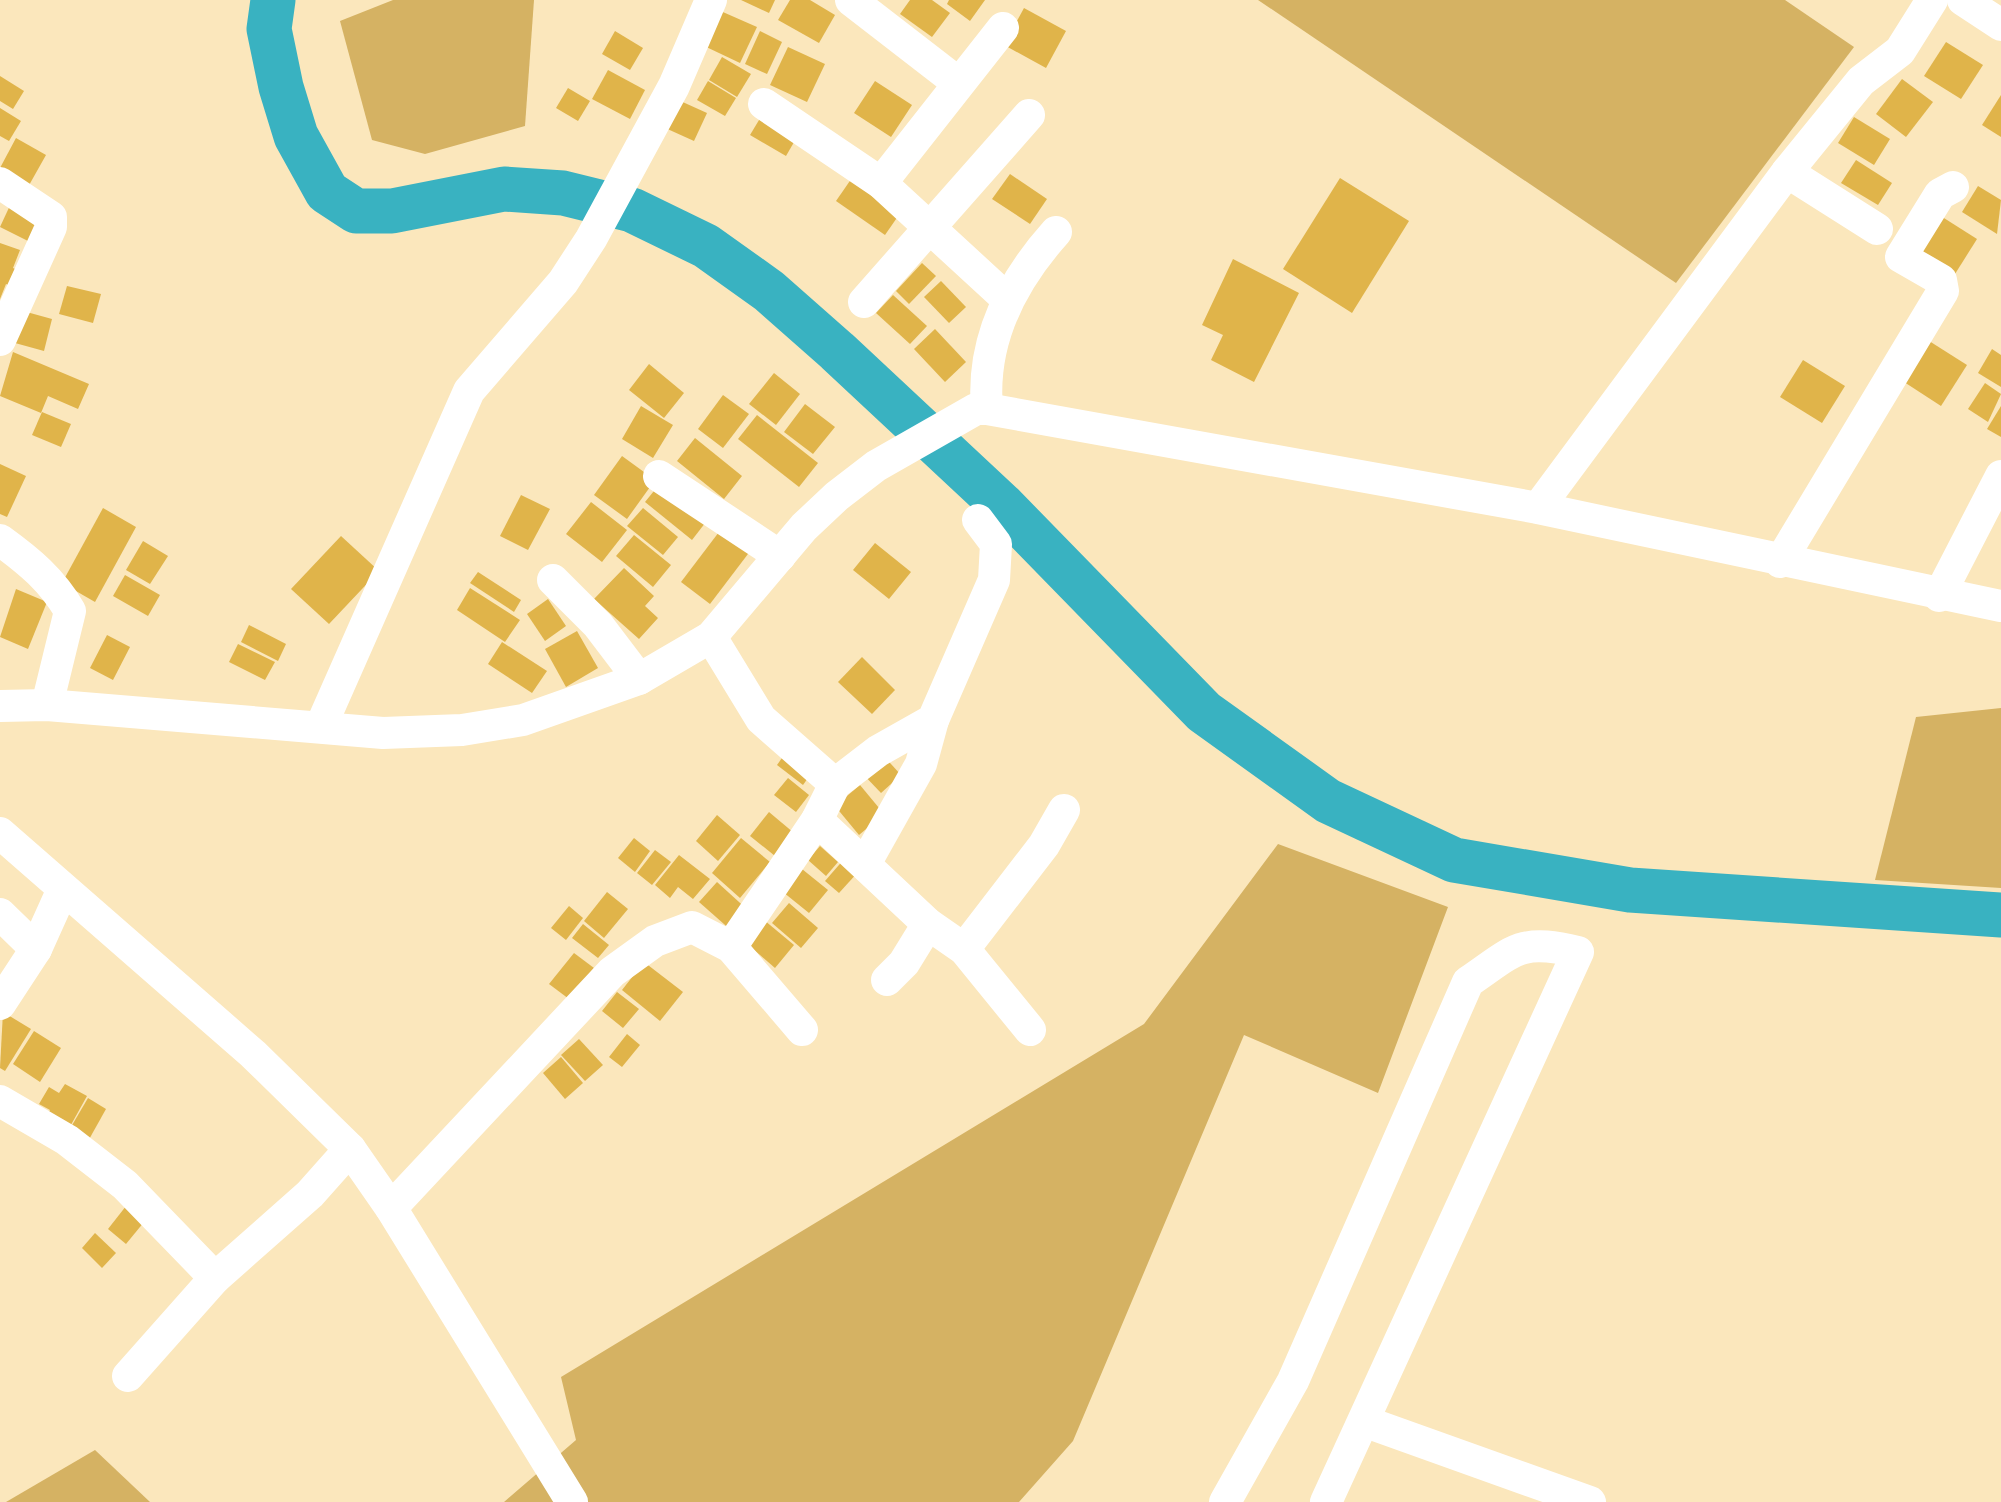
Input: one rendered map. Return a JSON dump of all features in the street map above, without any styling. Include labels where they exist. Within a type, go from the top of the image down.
[{"type":"street","points":[[320,726],[469,392],[563,282],[591,239],[674,86],[711,0]]},
{"type":"street","points":[[851,0],[957,82]]},
{"type":"street","points":[[1538,508],[1787,172],[1861,80],[1900,51],[1932,0]]},
{"type":"street","points":[[1963,0],[2001,24]]},
{"type":"street","points":[[882,183],[957,82],[1003,28]]},
{"type":"street","points":[[764,104],[882,183],[930,232],[1006,298]]},
{"type":"street","points":[[864,302],[930,232],[1029,115]]},
{"type":"street","points":[[1787,172],[1877,229]]},
{"type":"street","points":[[0,183],[51,217],[0,340]]},
{"type":"street","points":[[1780,562],[1943,291],[1940,280],[1901,257],[1940,194],[1953,187]]},
{"type":"street","points":[[982,409],[1006,298],[1029,262],[1056,232]]},
{"type":"street","points":[[0,706],[46,705],[383,733],[462,730],[523,720],[640,679],[711,637],[837,496],[902,451],[982,409],[1538,508],[1939,596],[2001,606]]},
{"type":"street","points":[[658,476],[780,556]]},
{"type":"street","points":[[1939,596],[2001,476]]},
{"type":"street","points":[[865,864],[921,764],[933,720],[974,634],[994,580],[996,544],[978,520]]},
{"type":"street","points":[[0,540],[34,564],[58,590],[70,611],[46,705]]},
{"type":"street","points":[[553,580],[598,625],[640,679]]},
{"type":"street","points":[[711,637],[761,719],[835,784]]},
{"type":"street","points":[[731,947],[817,820],[835,784],[878,751],[933,720]]},
{"type":"street","points":[[964,949],[1044,845],[1064,810]]},
{"type":"street","points":[[817,820],[928,924],[964,949],[1030,1030]]},
{"type":"street","points":[[0,834],[50,917],[253,1054],[391,1208],[572,1502]]},
{"type":"street","points":[[0,914],[50,917]]},
{"type":"street","points":[[0,1004],[50,917]]},
{"type":"street","points":[[887,980],[904,962],[928,924]]},
{"type":"street","points":[[391,1208],[612,972],[655,940],[692,927],[731,947],[802,1030]]},
{"type":"street","points":[[1225,1502],[1293,1380],[1468,982],[1521,946],[1547,944],[1578,952],[1366,1422],[1326,1502]]},
{"type":"street","points":[[0,1101],[68,1140],[125,1185],[215,1278]]},
{"type":"street","points":[[128,1376],[215,1278],[310,1194],[344,1157]]},
{"type":"street","points":[[1366,1422],[1590,1502]]},
{"type":"shaded area","points":[[393,0],[534,0],[525,126],[425,154],[372,140],[340,21]]},
{"type":"shaded area","points":[[1258,0],[1785,0],[1854,47],[1676,283]]},
{"type":"shaded area","points":[[2001,708],[2001,888],[1875,880],[1916,717]]},
{"type":"shaded area","points":[[1278,844],[1448,907],[1378,1093],[1244,1035],[1073,1441],[1019,1502],[504,1502],[576,1440],[561,1377],[1144,1024]]},
{"type":"shaded area","points":[[95,1450],[150,1502],[6,1502]]},
{"type":"building","points":[[741,0],[775,0],[769,13]]},
{"type":"building","points":[[790,0],[810,0],[835,15],[819,43],[778,20]]},
{"type":"building","points":[[910,0],[932,0],[950,13],[932,37],[900,14]]},
{"type":"building","points":[[949,0],[985,0],[970,21],[947,4]]},
{"type":"building","points":[[1024,8],[1066,31],[1046,68],[1004,45]]},
{"type":"building","points":[[716,9],[757,27],[740,63],[700,44]]},
{"type":"building","points":[[615,31],[643,48],[630,70],[602,54]]},
{"type":"building","points":[[760,31],[782,42],[767,74],[745,64]]},
{"type":"building","points":[[1946,42],[1983,65],[1961,99],[1924,76]]},
{"type":"building","points":[[788,47],[825,64],[807,102],[770,85]]},
{"type":"building","points":[[722,57],[751,74],[737,97],[709,80]]},
{"type":"building","points":[[608,70],[645,90],[630,119],[592,99]]},
{"type":"building","points":[[0,76],[24,91],[13,109],[0,101]]},
{"type":"building","points":[[1902,79],[1933,102],[1906,137],[1876,114]]},
{"type":"building","points":[[708,81],[736,98],[725,116],[697,100]]},
{"type":"building","points":[[875,81],[912,105],[891,137],[854,113]]},
{"type":"building","points":[[568,88],[590,101],[578,121],[556,108]]},
{"type":"building","points":[[2001,95],[2001,137],[1982,125]]},
{"type":"building","points":[[676,99],[707,113],[694,141],[663,127]]},
{"type":"building","points":[[0,108],[21,121],[9,141],[0,136]]},
{"type":"building","points":[[765,110],[801,130],[786,156],[750,135]]},
{"type":"building","points":[[1854,117],[1890,139],[1874,165],[1838,143]]},
{"type":"building","points":[[16,138],[46,155],[28,187],[0,168]]},
{"type":"building","points":[[1856,160],[1892,183],[1878,205],[1841,183]]},
{"type":"building","points":[[1010,174],[1047,199],[1030,224],[992,199]]},
{"type":"building","points":[[854,175],[903,209],[885,235],[836,201]]},
{"type":"building","points":[[1340,178],[1409,221],[1352,313],[1283,269]]},
{"type":"building","points":[[1978,186],[2001,200],[1997,234],[1962,212]]},
{"type":"building","points":[[13,199],[42,213],[28,241],[0,227]]},
{"type":"building","points":[[1936,213],[1977,239],[1955,274],[1914,248]]},
{"type":"building","points":[[0,243],[20,250],[13,268],[22,272],[15,288],[6,284],[0,299]]},
{"type":"building","points":[[1233,259],[1299,293],[1254,382],[1211,360],[1223,335],[1202,325]]},
{"type":"building","points":[[922,263],[936,276],[909,304],[896,291]]},
{"type":"building","points":[[941,281],[966,307],[949,323],[924,297]]},
{"type":"building","points":[[67,286],[101,294],[93,323],[59,314]]},
{"type":"building","points":[[893,295],[927,326],[910,344],[876,313]]},
{"type":"building","points":[[23,311],[52,319],[44,351],[15,343]]},
{"type":"building","points":[[935,329],[966,362],[945,382],[914,349]]},
{"type":"building","points":[[1926,339],[1967,365],[1941,406],[1901,380]]},
{"type":"building","points":[[1992,349],[2001,355],[2001,387],[1978,373]]},
{"type":"building","points":[[13,352],[89,384],[78,409],[48,396],[41,413],[0,396]]},
{"type":"building","points":[[1803,360],[1845,386],[1822,423],[1780,397]]},
{"type":"building","points":[[649,364],[684,393],[664,418],[629,390]]},
{"type":"building","points":[[774,373],[800,394],[776,425],[749,404]]},
{"type":"building","points":[[1985,383],[2001,394],[1988,422],[1968,409]]},
{"type":"building","points":[[723,395],[749,414],[723,448],[698,429]]},
{"type":"building","points":[[805,404],[835,427],[813,454],[784,432]]},
{"type":"building","points":[[641,406],[673,425],[653,458],[622,439]]},
{"type":"building","points":[[2001,406],[2001,437],[1987,429]]},
{"type":"building","points":[[42,412],[71,424],[61,447],[32,435]]},
{"type":"building","points":[[757,415],[818,463],[799,487],[738,439]]},
{"type":"building","points":[[695,438],[742,476],[724,499],[677,461]]},
{"type":"building","points":[[622,456],[655,480],[627,519],[594,495]]},
{"type":"building","points":[[0,464],[26,476],[7,517],[0,514]]},
{"type":"building","points":[[662,481],[709,518],[692,540],[645,502]]},
{"type":"building","points":[[521,495],[550,509],[528,550],[500,536]]},
{"type":"building","points":[[591,502],[627,530],[602,562],[566,534]]},
{"type":"building","points":[[103,508],[136,527],[95,602],[62,583]]},
{"type":"building","points":[[643,508],[678,537],[663,555],[627,526]]},
{"type":"building","points":[[722,528],[751,550],[710,604],[681,582]]},
{"type":"building","points":[[634,535],[671,565],[653,587],[616,556]]},
{"type":"building","points":[[341,536],[379,571],[329,624],[291,589]]},
{"type":"building","points":[[143,541],[168,556],[150,584],[126,570]]},
{"type":"building","points":[[875,543],[911,572],[889,599],[853,570]]},
{"type":"building","points":[[624,568],[654,596],[645,606],[658,618],[639,639],[594,599]]},
{"type":"building","points":[[478,572],[521,600],[514,612],[470,583]]},
{"type":"building","points":[[125,575],[160,595],[148,616],[113,596]]},
{"type":"building","points":[[470,588],[520,620],[505,642],[457,610]]},
{"type":"building","points":[[16,589],[47,602],[28,649],[0,637]]},
{"type":"building","points":[[548,599],[566,626],[545,641],[527,614]]},
{"type":"building","points":[[249,625],[286,644],[278,661],[241,642]]},
{"type":"building","points":[[577,631],[598,668],[566,687],[545,649]]},
{"type":"building","points":[[107,635],[130,647],[113,680],[90,668]]},
{"type":"building","points":[[502,642],[547,671],[532,693],[488,664]]},
{"type":"building","points":[[238,644],[275,662],[265,680],[229,662]]},
{"type":"building","points":[[862,657],[895,690],[872,714],[838,682]]},
{"type":"building","points":[[789,748],[815,768],[803,785],[777,765]]},
{"type":"building","points":[[881,753],[901,775],[881,793],[861,772]]},
{"type":"building","points":[[788,778],[809,795],[796,812],[774,795]]},
{"type":"building","points":[[860,785],[884,814],[859,835],[835,806]]},
{"type":"building","points":[[769,812],[794,833],[775,856],[750,836]]},
{"type":"building","points":[[717,815],[740,835],[718,861],[696,841]]},
{"type":"building","points":[[634,838],[650,851],[635,872],[618,858]]},
{"type":"building","points":[[741,838],[770,862],[740,898],[712,873]]},
{"type":"building","points":[[820,846],[838,862],[826,876],[808,860]]},
{"type":"building","points":[[655,850],[671,862],[652,885],[637,873]]},
{"type":"building","points":[[679,855],[710,879],[693,899],[678,887],[670,898],[655,885]]},
{"type":"building","points":[[845,858],[859,871],[839,893],[825,881]]},
{"type":"building","points":[[802,869],[828,890],[809,913],[783,892]]},
{"type":"building","points":[[717,882],[750,912],[733,932],[699,902]]},
{"type":"building","points":[[607,892],[628,909],[604,938],[584,921]]},
{"type":"building","points":[[789,903],[818,928],[801,948],[772,923]]},
{"type":"building","points":[[569,906],[583,918],[566,940],[551,928]]},
{"type":"building","points":[[764,920],[794,945],[775,968],[745,942]]},
{"type":"building","points":[[583,924],[609,945],[598,958],[572,938]]},
{"type":"building","points":[[574,953],[594,968],[569,999],[549,984]]},
{"type":"building","points":[[644,962],[683,992],[660,1021],[622,990]]},
{"type":"building","points":[[617,992],[639,1009],[623,1028],[602,1011]]},
{"type":"building","points":[[3,1012],[31,1029],[5,1071],[0,1068]]},
{"type":"building","points":[[34,1031],[61,1048],[40,1082],[13,1064]]},
{"type":"building","points":[[627,1034],[640,1045],[622,1067],[609,1057]]},
{"type":"building","points":[[579,1039],[603,1065],[585,1081],[561,1055]]},
{"type":"building","points":[[561,1057],[583,1083],[565,1099],[543,1073]]},
{"type":"building","points":[[65,1084],[87,1096],[67,1132],[45,1120],[50,1110],[39,1104],[49,1087],[59,1093]]},
{"type":"building","points":[[88,1098],[106,1109],[87,1143],[68,1132]]},
{"type":"building","points":[[130,1201],[149,1216],[126,1244],[108,1229]]},
{"type":"building","points":[[95,1233],[116,1253],[102,1268],[82,1248]]},
{"type":"waterway","points":[[273,0],[269,29],[281,87],[296,136],[327,192],[356,211],[392,211],[504,189],[563,193],[632,210],[706,246],[769,291],[1003,506],[1204,712],[1328,801],[1454,860],[1630,890],[2001,915]]}]
